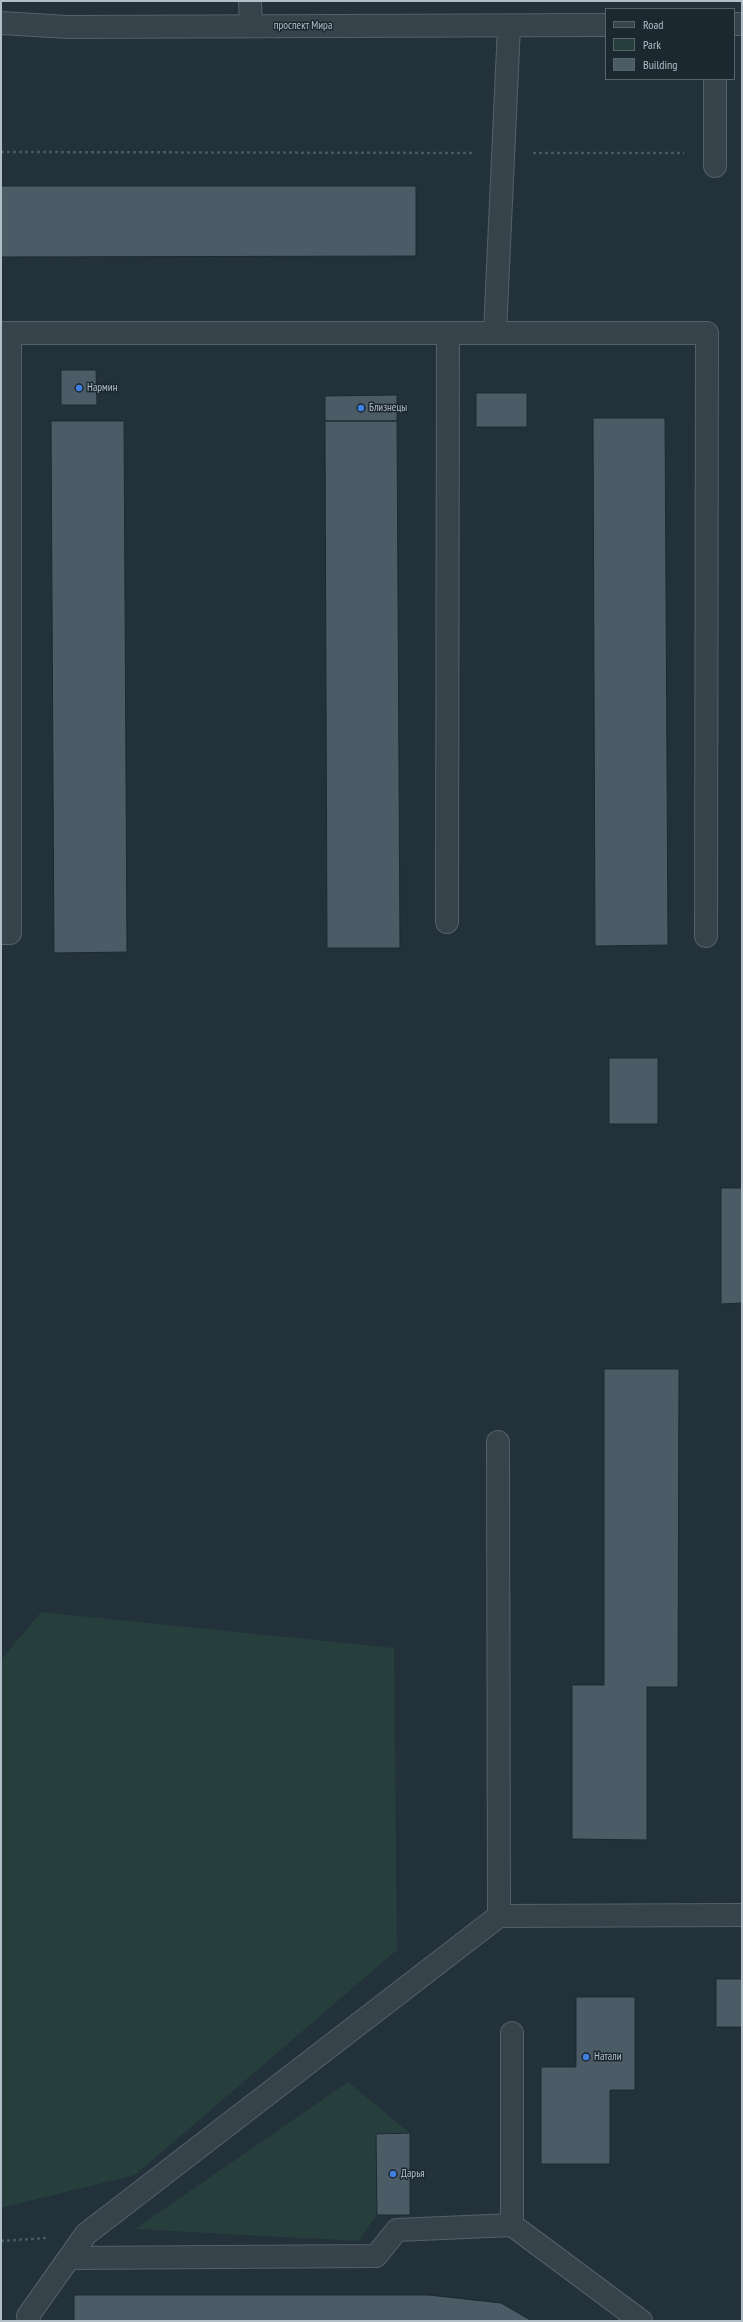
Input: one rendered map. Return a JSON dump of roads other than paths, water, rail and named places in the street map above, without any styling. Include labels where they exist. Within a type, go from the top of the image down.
[{"type":"street","points":[[250,1],[250,26]]},
{"type":"street","name":"проспект Мира","points":[[1,22],[68,26],[605,25]]},
{"type":"street","points":[[495,333],[509,26]]},
{"type":"street","points":[[715,80],[715,160]]},
{"type":"street","points":[[1,933],[10,933],[6,333],[706,333],[706,936]]},
{"type":"street","points":[[448,333],[448,922]]},
{"type":"street","points":[[498,1442],[499,1916]]},
{"type":"street","points":[[29,2321],[28,2316],[86,2234],[499,1916],[742,1915]]},
{"type":"street","points":[[512,2033],[512,2225]]},
{"type":"street","points":[[70,2258],[376,2256],[397,2230],[512,2225],[641,2321]]},
{"type":"place","name":"Нармин","points":[[79,388]]},
{"type":"place","name":"Близнецы","points":[[361,408]]},
{"type":"place","name":"Натали","points":[[586,2057]]},
{"type":"place","name":"Дарья","points":[[393,2174]]}]
